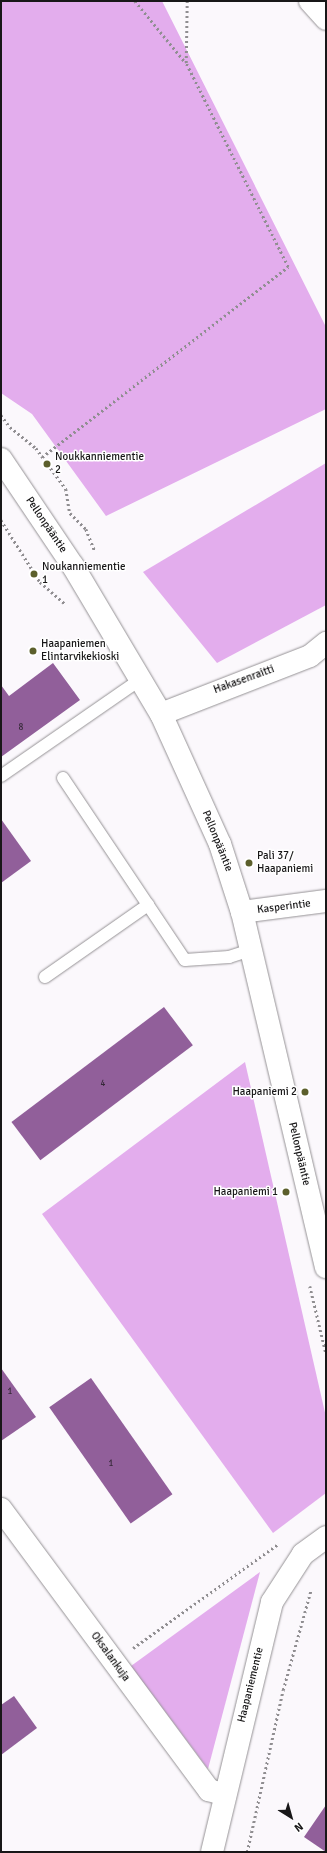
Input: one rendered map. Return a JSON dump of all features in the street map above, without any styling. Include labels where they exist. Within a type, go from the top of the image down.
[{"type":"street","points":[[310,1],[326,19]]},
{"type":"street","name":"Pellonpääntie","points":[[1,459],[73,566],[161,714],[220,844],[242,912],[326,1267]]},
{"type":"street","name":"Hakasenraitti","points":[[161,714],[310,656],[326,643]]},
{"type":"street","name":"Kasperintie","points":[[242,912],[326,901]]},
{"type":"street","name":"Oksalankuja","points":[[1,1509],[209,1790],[225,1796]]},
{"type":"street","name":"Haapaniementie","points":[[212,1852],[272,1602],[303,1554],[326,1537]]},
{"type":"lane","points":[[1,776],[141,680]]},
{"type":"lane","points":[[63,778],[184,960],[230,957],[251,950]]},
{"type":"lane","points":[[45,976],[148,905]]},
{"type":"path","points":[[42,457],[288,267],[186,63],[135,1]]},
{"type":"path","points":[[186,63],[187,1]]},
{"type":"path","points":[[1,520],[40,582],[70,608]]},
{"type":"path","points":[[308,1278],[326,1353]]},
{"type":"path","points":[[114,1662],[281,1542]]},
{"type":"path","points":[[247,1852],[287,1675],[312,1589]]},
{"type":"shaded area","points":[[1,1],[162,1],[326,327],[326,409],[106,516],[32,414],[1,393]]},
{"type":"shaded area","points":[[326,463],[326,605],[217,663],[143,572]]},
{"type":"shaded area","points":[[245,1062],[326,1417],[326,1493],[273,1533],[42,1214]]},
{"type":"shaded area","points":[[260,1572],[208,1769],[131,1666]]},
{"type":"building","points":[[53,663],[80,700],[1,757],[1,685],[9,696]]},
{"type":"building","points":[[1,819],[31,861],[1,883]]},
{"type":"building","points":[[164,1007],[193,1045],[40,1160],[11,1122]]},
{"type":"building","points":[[1,1368],[36,1417],[1,1441]]},
{"type":"building","points":[[91,1378],[172,1494],[131,1524],[49,1407]]},
{"type":"building","points":[[14,1696],[37,1728],[1,1755],[1,1705]]},
{"type":"building","points":[[326,1805],[326,1852],[304,1837]]},
{"type":"place","name":"Noukkanniementie 2","points":[[47,464]]},
{"type":"place","name":"Noukanniementie 1","points":[[34,574]]},
{"type":"place","name":"Haapaniemen Elintarvikekioski","points":[[33,651]]},
{"type":"place","name":"Pali 37/ Haapaniemi","points":[[249,863]]},
{"type":"place","name":"Haapaniemi 2","points":[[305,1092]]},
{"type":"place","name":"Haapaniemi 1","points":[[286,1192]]}]
